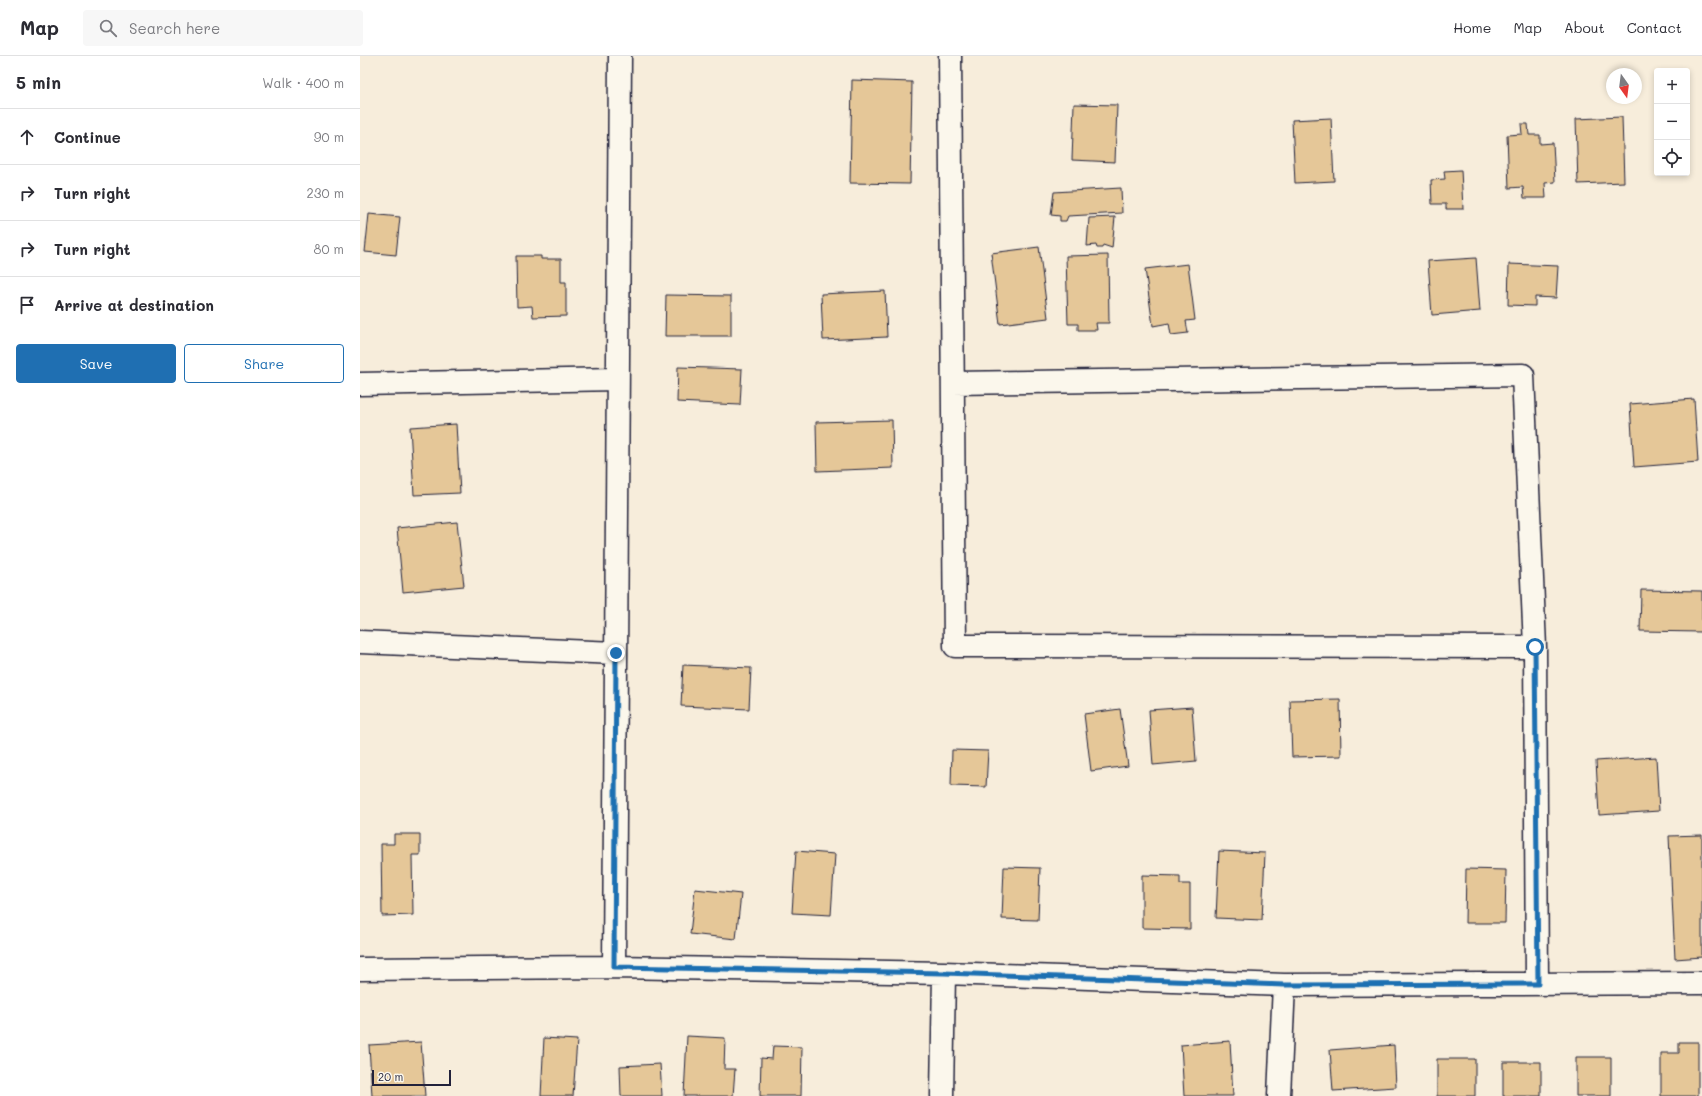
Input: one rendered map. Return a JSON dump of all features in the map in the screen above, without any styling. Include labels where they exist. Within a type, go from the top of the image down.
[{"type":"street","points":[[614,967],[620,56]]},
{"type":"street","points":[[950,56],[955,646],[1535,647]]},
{"type":"street","points":[[953,383],[1523,375],[1535,647],[1538,984]]},
{"type":"street","points":[[360,384],[617,379]]},
{"type":"street","points":[[360,642],[616,653]]},
{"type":"street","points":[[360,969],[614,967],[944,973],[1284,985],[1702,983]]},
{"type":"street","points":[[942,1096],[944,973]]},
{"type":"street","points":[[1279,1096],[1284,985]]},
{"type":"building","points":[[852,80],[912,82],[910,184],[850,183]]},
{"type":"building","points":[[1074,104],[1117,105],[1115,162],[1072,160]]},
{"type":"building","points":[[1622,117],[1624,182],[1578,184],[1576,119]]},
{"type":"building","points":[[1331,118],[1334,181],[1295,183],[1292,120]]},
{"type":"building","points":[[1521,124],[1528,124],[1529,135],[1540,135],[1540,144],[1553,143],[1555,182],[1545,183],[1546,198],[1524,198],[1523,187],[1509,188],[1507,135],[1522,134]]},
{"type":"building","points":[[1461,170],[1463,209],[1446,209],[1446,204],[1432,204],[1431,180],[1445,179],[1444,171]]},
{"type":"building","points":[[1121,188],[1122,213],[1068,216],[1066,221],[1060,221],[1060,216],[1051,215],[1054,192]]},
{"type":"building","points":[[369,214],[400,217],[396,255],[365,252]]},
{"type":"building","points":[[1115,217],[1112,248],[1103,245],[1102,248],[1097,248],[1096,245],[1087,246],[1089,218]]},
{"type":"building","points":[[1039,247],[1048,318],[1000,324],[991,253]]},
{"type":"building","points":[[1108,255],[1109,323],[1096,323],[1097,330],[1078,330],[1078,324],[1068,324],[1066,256]]},
{"type":"building","points":[[516,256],[541,256],[541,259],[561,259],[561,282],[566,282],[566,316],[533,317],[532,306],[517,307]]},
{"type":"building","points":[[1476,258],[1480,311],[1432,315],[1428,261]]},
{"type":"building","points":[[1188,264],[1195,320],[1186,321],[1188,333],[1171,335],[1169,323],[1153,326],[1145,269]]},
{"type":"building","points":[[1509,264],[1558,266],[1556,298],[1535,297],[1535,306],[1508,305]]},
{"type":"building","points":[[885,291],[887,337],[823,340],[821,294]]},
{"type":"building","points":[[666,295],[731,296],[731,336],[665,336]]},
{"type":"building","points":[[678,367],[742,369],[740,405],[677,402]]},
{"type":"building","points":[[1694,399],[1698,462],[1634,467],[1630,404]]},
{"type":"building","points":[[892,420],[893,468],[817,471],[816,422]]},
{"type":"building","points":[[456,424],[460,493],[414,495],[410,427]]},
{"type":"building","points":[[457,522],[464,586],[403,592],[397,528]]},
{"type":"building","points":[[1641,590],[1702,591],[1702,632],[1640,631]]},
{"type":"building","points":[[683,665],[751,668],[749,709],[681,706]]},
{"type":"building","points":[[1340,699],[1341,756],[1292,757],[1290,700]]},
{"type":"building","points":[[1192,707],[1196,761],[1153,765],[1149,710]]},
{"type":"building","points":[[1120,709],[1128,766],[1091,771],[1084,714]]},
{"type":"building","points":[[952,750],[988,751],[986,787],[951,786]]},
{"type":"building","points":[[1656,757],[1659,811],[1599,815],[1596,761]]},
{"type":"building","points":[[394,834],[420,834],[420,855],[412,855],[413,915],[382,916],[381,844],[394,844]]},
{"type":"building","points":[[1702,835],[1702,957],[1675,959],[1669,836]]},
{"type":"building","points":[[796,851],[835,854],[831,915],[792,913]]},
{"type":"building","points":[[1219,851],[1265,853],[1262,920],[1216,918]]},
{"type":"building","points":[[1004,867],[1040,868],[1038,920],[1002,919]]},
{"type":"building","points":[[1466,869],[1506,870],[1505,923],[1465,923]]},
{"type":"building","points":[[1142,875],[1180,876],[1180,884],[1190,884],[1190,929],[1142,928]]},
{"type":"building","points":[[695,889],[741,894],[736,939],[690,934]]},
{"type":"building","points":[[687,1036],[725,1038],[724,1069],[735,1069],[733,1096],[684,1096]]},
{"type":"building","points":[[544,1038],[577,1040],[573,1096],[541,1096]]},
{"type":"building","points":[[1230,1041],[1233,1096],[1184,1096],[1181,1045]]},
{"type":"building","points":[[421,1042],[425,1096],[372,1096],[369,1045]]},
{"type":"building","points":[[1679,1042],[1698,1042],[1698,1096],[1661,1096],[1661,1053],[1679,1053]]},
{"type":"building","points":[[1394,1045],[1396,1087],[1333,1091],[1330,1050]]},
{"type":"building","points":[[773,1046],[802,1047],[801,1096],[760,1096],[761,1058],[772,1059]]},
{"type":"building","points":[[1576,1057],[1611,1057],[1611,1096],[1576,1096]]},
{"type":"building","points":[[1437,1059],[1475,1059],[1475,1096],[1437,1096]]},
{"type":"building","points":[[1503,1062],[1541,1062],[1541,1096],[1503,1096]]},
{"type":"building","points":[[660,1064],[662,1096],[621,1096],[620,1066]]},
{"type":"route","points":[[616,653],[614,967],[944,973],[1284,985],[1538,984],[1535,647]]}]
